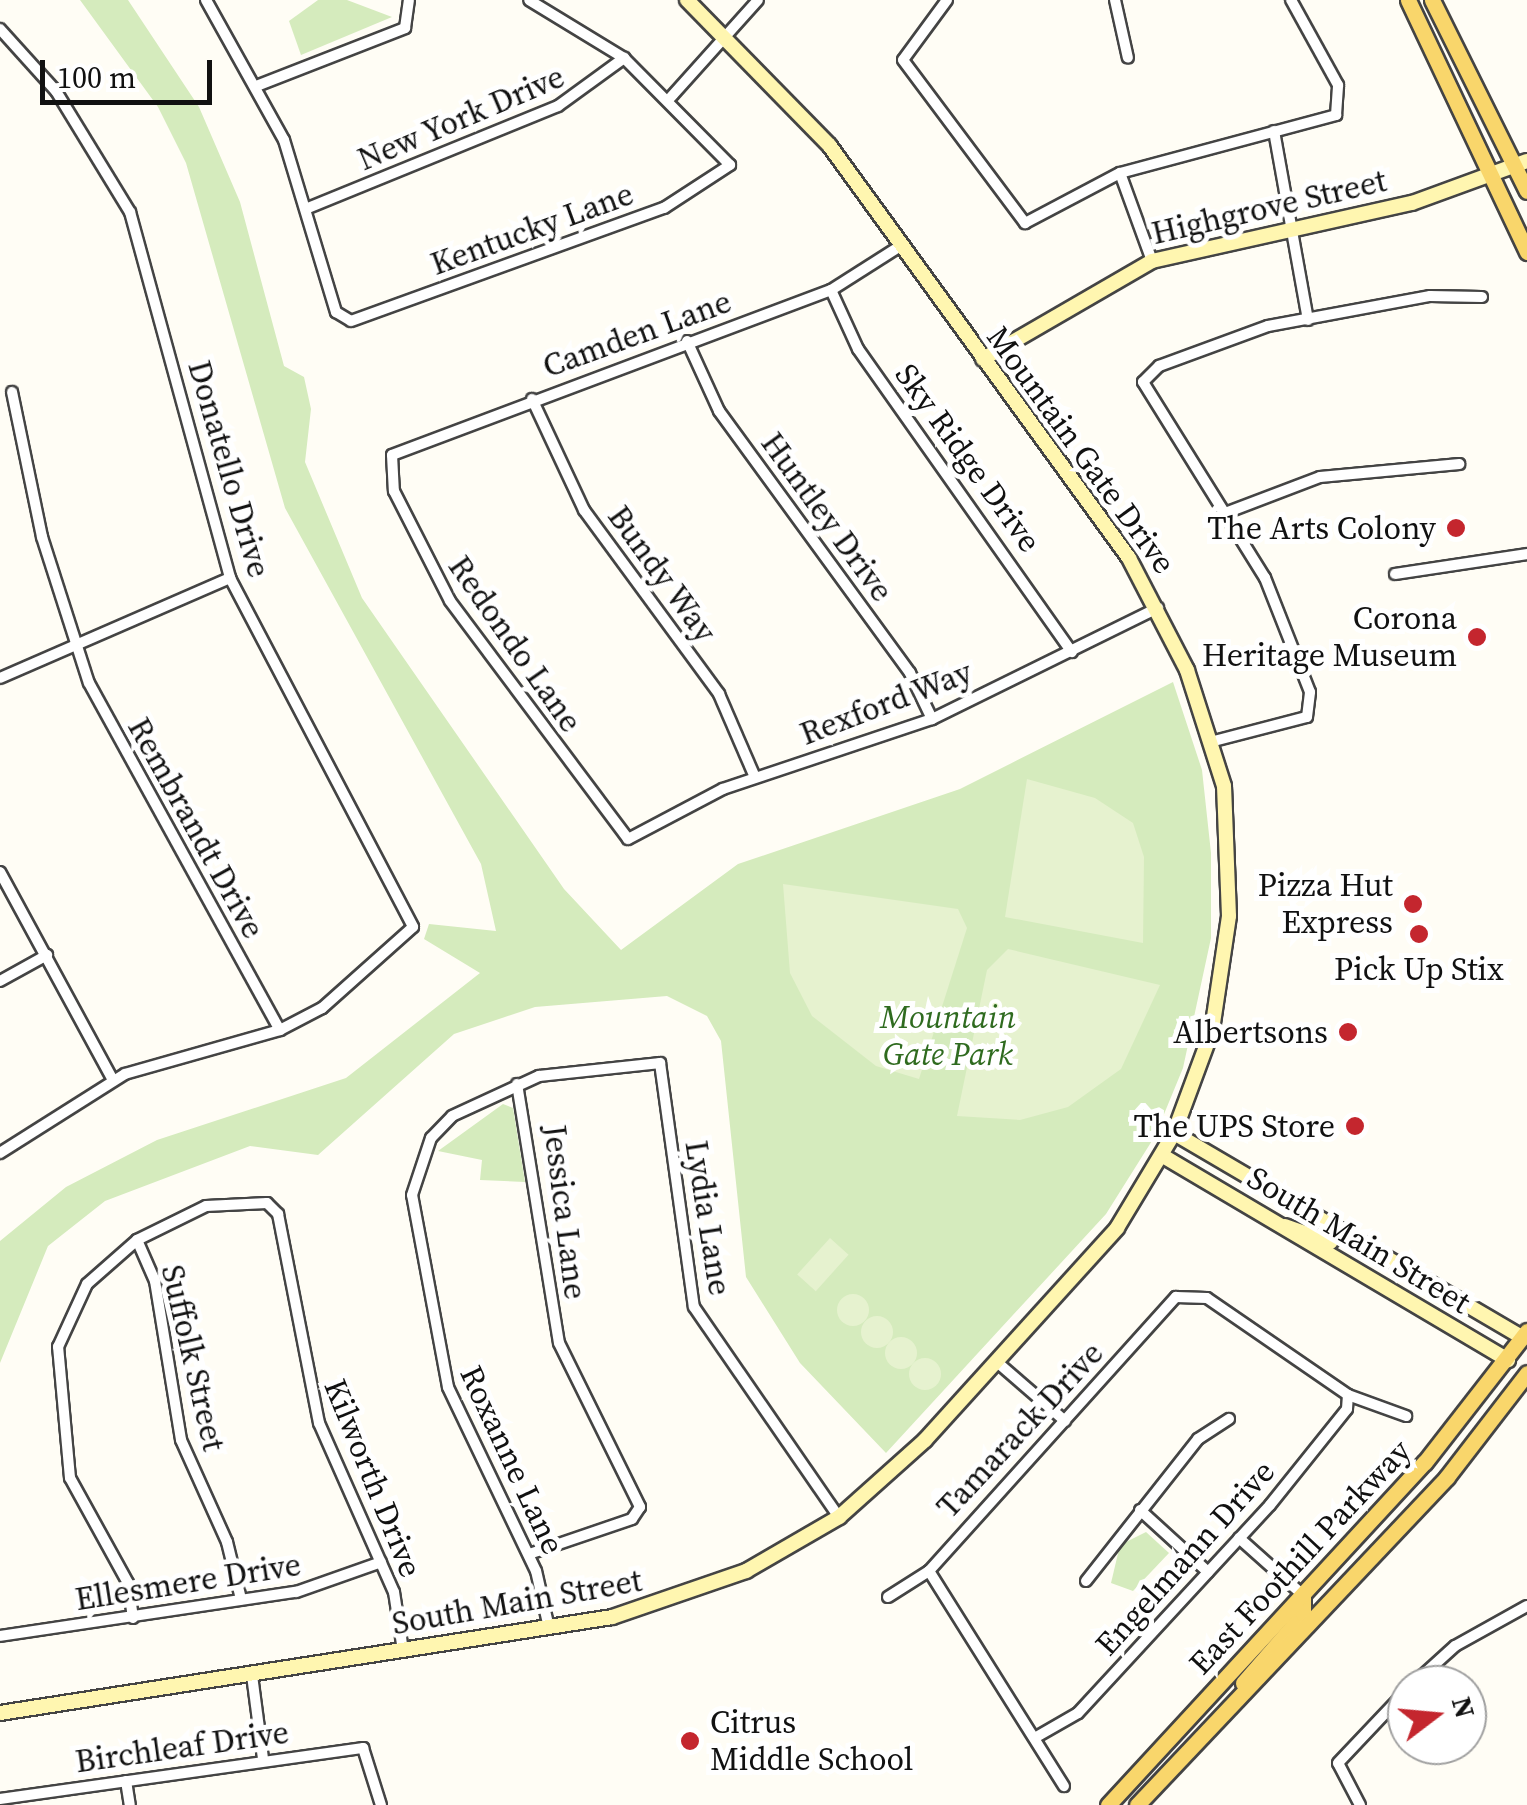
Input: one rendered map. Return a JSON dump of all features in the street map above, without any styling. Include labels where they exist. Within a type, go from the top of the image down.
[{"type":"main road","name":"Mountain Gate Drive","points":[[687,0],[728,34],[829,144],[1159,607],[1214,741],[1229,916],[1212,1030],[1174,1132]]},
{"type":"main road","points":[[1408,0],[1497,174],[1527,252]]},
{"type":"main road","points":[[1432,0],[1522,164],[1527,190]]},
{"type":"main road","name":"Highgrove Street","points":[[983,359],[1152,261],[1290,226],[1412,203],[1522,164]]},
{"type":"main road","name":"South Main Street","points":[[0,1713],[549,1628],[670,1602],[839,1517],[997,1362],[1117,1228],[1174,1132],[1526,1337]]},
{"type":"main road","name":"South Main Street","points":[[1163,1156],[1527,1372]]},
{"type":"main road","points":[[1284,1226],[1330,1242],[1342,1230]]},
{"type":"main road","name":"East Foothill Parkway","points":[[1108,1805],[1302,1595],[1526,1337]]},
{"type":"main road","name":"East Foothill Parkway","points":[[1137,1805],[1449,1475],[1527,1372]]},
{"type":"main road","points":[[1221,1715],[1302,1614],[1302,1595]]},
{"type":"street","points":[[206,0],[259,85],[308,208]]},
{"type":"street","points":[[259,85],[405,28],[409,0]]},
{"type":"street","points":[[529,0],[624,58],[671,97],[758,0]]},
{"type":"street","points":[[948,0],[902,60],[1025,223],[1120,173],[1336,115],[1338,85],[1291,0]]},
{"type":"street","points":[[1115,0],[1128,58]]},
{"type":"street","name":"Donatello Drive","points":[[0,29],[78,120],[130,212],[230,578],[413,927],[322,1008],[280,1030]]},
{"type":"street","name":"New York Drive","points":[[308,208],[558,106],[624,58]]},
{"type":"street","name":"Kentucky Lane","points":[[308,208],[342,319],[664,208],[730,165],[671,97]]},
{"type":"street","points":[[1274,132],[1308,320]]},
{"type":"street","points":[[1120,173],[1152,261]]},
{"type":"street","name":"Camden Lane","points":[[388,464],[403,448],[831,290],[902,245]]},
{"type":"street","name":"Sky Ridge Drive","points":[[831,290],[858,349],[1072,652]]},
{"type":"street","points":[[1214,741],[1307,717],[1310,692],[1228,512],[1143,382],[1226,338],[1430,296],[1482,297]]},
{"type":"street","name":"Huntley Drive","points":[[687,341],[720,411],[910,673],[932,719]]},
{"type":"street","name":"Rembrandt Drive","points":[[12,392],[74,647],[280,1030]]},
{"type":"street","name":"Bundy Way","points":[[532,399],[584,510],[719,694],[755,777]]},
{"type":"street","name":"Redondo Lane","points":[[388,464],[414,540],[450,601],[628,839]]},
{"type":"street","points":[[1228,512],[1320,477],[1459,464]]},
{"type":"street","points":[[1394,574],[1527,554]]},
{"type":"street","points":[[0,678],[230,578]]},
{"type":"street","name":"Rexford Way","points":[[628,839],[755,777],[932,719],[1159,607]]},
{"type":"street","points":[[0,872],[112,1080]]},
{"type":"street","points":[[0,981],[47,955]]},
{"type":"street","points":[[0,1153],[112,1080],[280,1030]]},
{"type":"street","name":"Lydia Lane","points":[[517,1084],[595,1063],[660,1063],[694,1307],[839,1517]]},
{"type":"street","name":"Roxanne Lane","points":[[517,1084],[468,1105],[431,1138],[412,1195],[436,1348],[461,1421],[529,1554],[549,1628]]},
{"type":"street","name":"Jessica Lane","points":[[517,1084],[559,1344],[640,1507],[632,1519],[529,1554]]},
{"type":"street","name":"Kilworth Drive","points":[[138,1240],[206,1206],[275,1206],[319,1423],[382,1562],[403,1651]]},
{"type":"street","points":[[133,1618],[123,1572],[70,1478],[55,1374],[87,1284],[138,1240]]},
{"type":"street","name":"Suffolk Street","points":[[138,1240],[155,1281],[181,1440],[227,1542],[241,1599]]},
{"type":"street","name":"Tamarack Drive","points":[[888,1597],[929,1572],[1065,1421],[1188,1294],[1348,1395]]},
{"type":"street","points":[[997,1362],[1065,1421]]},
{"type":"street","points":[[1348,1395],[1406,1416]]},
{"type":"street","name":"Engelmann Drive","points":[[1038,1736],[1078,1713],[1239,1538],[1338,1420],[1348,1395]]},
{"type":"street","points":[[1086,1581],[1198,1439],[1229,1420]]},
{"type":"street","points":[[1140,1510],[1208,1572]]},
{"type":"street","points":[[1239,1538],[1302,1595]]},
{"type":"street","name":"Ellesmere Drive","points":[[0,1636],[296,1592],[382,1562]]},
{"type":"street","points":[[929,1572],[1038,1736],[1064,1786]]},
{"type":"street","points":[[1434,1665],[1455,1646],[1527,1606]]},
{"type":"street","points":[[252,1674],[263,1758]]},
{"type":"street","points":[[1360,1805],[1338,1763],[1387,1711]]},
{"type":"street","name":"Birchleaf Drive","points":[[0,1799],[263,1758],[371,1752],[381,1805]]},
{"type":"street","points":[[126,1781],[130,1805]]},
{"type":"green space","name":"Mountain Gate Park","points":[[80,0],[128,0],[199,107],[240,202],[284,366],[304,377],[311,409],[305,462],[362,598],[564,889],[621,950],[738,864],[960,789],[1173,682],[1202,770],[1211,853],[1211,938],[1183,1068],[1155,1136],[1106,1214],[886,1453],[800,1363],[746,1277],[721,1041],[707,1016],[667,996],[535,1007],[454,1034],[318,1155],[250,1146],[105,1201],[48,1246],[0,1363],[0,1241],[66,1187],[157,1140],[346,1078],[480,973],[424,939],[429,924],[496,931],[481,864],[285,508],[186,163],[158,107]]},
{"type":"green space","points":[[318,0],[347,0],[392,17],[301,55],[289,21]]},
{"type":"green space","points":[[1027,779],[1095,798],[1133,823],[1144,857],[1143,943],[1005,917]]},
{"type":"green space","points":[[783,884],[958,909],[967,928],[919,1079],[876,1066],[812,1016],[790,973]]},
{"type":"green space","points":[[1008,949],[1160,985],[1121,1069],[1068,1107],[1020,1120],[957,1116],[987,970]]},
{"type":"green space","points":[[503,1104],[513,1108],[525,1182],[480,1180],[482,1160],[438,1151]]},
{"type":"green space","points":[[830,1238],[849,1255],[816,1291],[797,1274]]},
{"type":"green space","points":[[853,1294],[864,1299],[869,1310],[864,1321],[853,1326],[842,1321],[837,1310],[842,1299]]},
{"type":"green space","points":[[877,1316],[888,1321],[893,1332],[888,1343],[877,1348],[866,1343],[861,1332],[866,1321]]},
{"type":"green space","points":[[901,1337],[912,1342],[917,1353],[912,1364],[901,1369],[890,1364],[885,1353],[890,1342]]},
{"type":"green space","points":[[925,1358],[936,1363],[941,1374],[936,1385],[925,1390],[914,1385],[909,1374],[914,1363]]},
{"type":"green space","points":[[1146,1532],[1169,1553],[1133,1591],[1111,1583],[1120,1545]]},
{"type":"place","name":"The Arts Colony","points":[[1456,528]]},
{"type":"place","name":"Corona Heritage Museum","points":[[1477,637]]},
{"type":"place","name":"Pizza Hut Express","points":[[1413,904]]},
{"type":"place","name":"Pick Up Stix","points":[[1419,934]]},
{"type":"place","name":"Albertsons","points":[[1348,1032]]},
{"type":"place","name":"The UPS Store","points":[[1355,1126]]},
{"type":"place","name":"Citrus Middle School","points":[[690,1741]]}]
